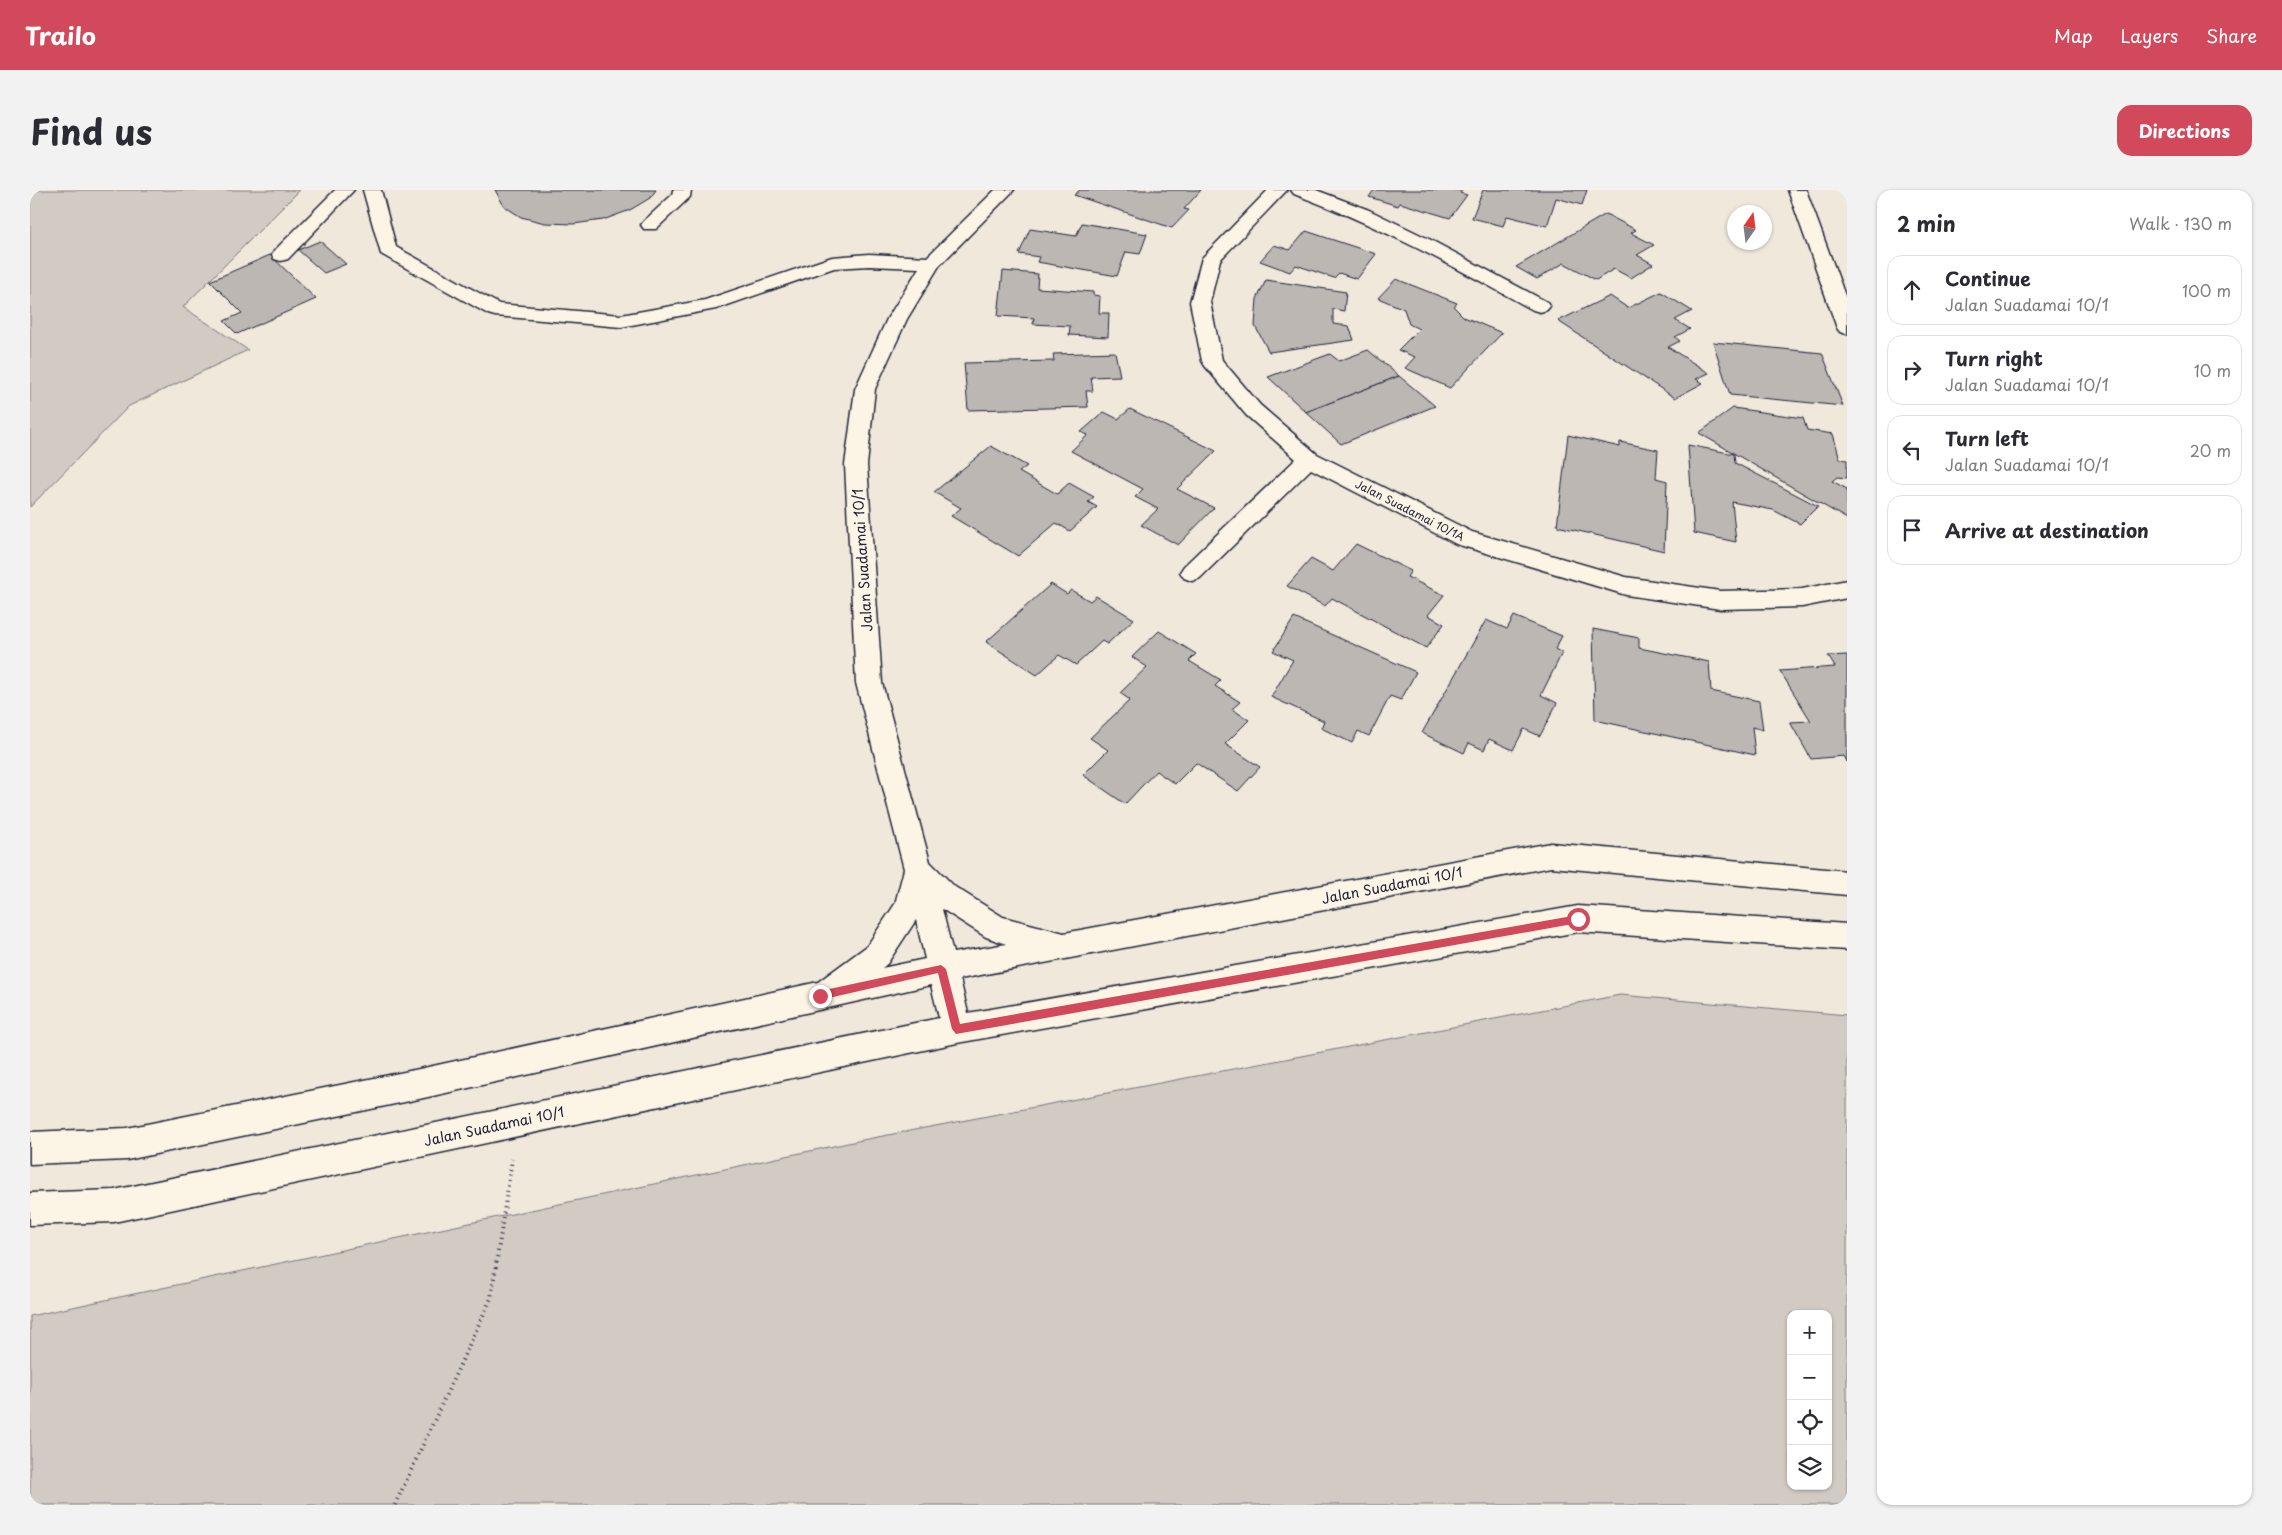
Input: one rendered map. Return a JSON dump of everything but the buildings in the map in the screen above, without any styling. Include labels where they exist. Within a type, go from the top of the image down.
[{"type":"street","points":[[281,255],[345,190]]},
{"type":"street","points":[[372,190],[388,250],[495,310],[621,321],[709,305],[832,263],[869,260],[932,263]]},
{"type":"street","points":[[650,224],[681,198],[682,190]]},
{"type":"street","name":"Jalan Suadamai 10/1","points":[[956,1029],[918,868],[870,683],[856,465],[865,389],[897,320],[932,263],[1005,190]]},
{"type":"street","name":"Jalan Suadamai 10/1A","points":[[1278,190],[1211,258],[1200,302],[1212,361],[1253,410],[1309,459],[1464,538],[1626,586],[1720,600],[1802,598],[1847,589]]},
{"type":"street","points":[[1300,190],[1346,206],[1426,244],[1540,306]]},
{"type":"street","points":[[1797,190],[1847,328]]},
{"type":"street","points":[[1192,572],[1309,459]]},
{"type":"street","name":"Jalan Suadamai 10/1","points":[[30,1148],[127,1144],[418,1084],[941,969],[1551,855],[1847,883]]},
{"type":"street","points":[[918,868],[945,896],[996,928],[1068,946]]},
{"type":"street","points":[[820,996],[877,955],[908,909],[918,868]]},
{"type":"street","name":"Jalan Suadamai 10/1","points":[[30,1210],[114,1206],[956,1029],[1578,919],[1847,937]]},
{"type":"path","points":[[395,1505],[490,1298],[518,1121]]},
{"type":"shaded area","points":[[30,190],[300,190],[183,307],[248,350],[129,406],[30,507]]},
{"type":"shaded area","points":[[1620,995],[1847,1015],[1847,1505],[30,1505],[30,1316],[862,1140]]},
{"type":"route","points":[[820,996],[941,969],[956,1029],[1578,919]]}]
